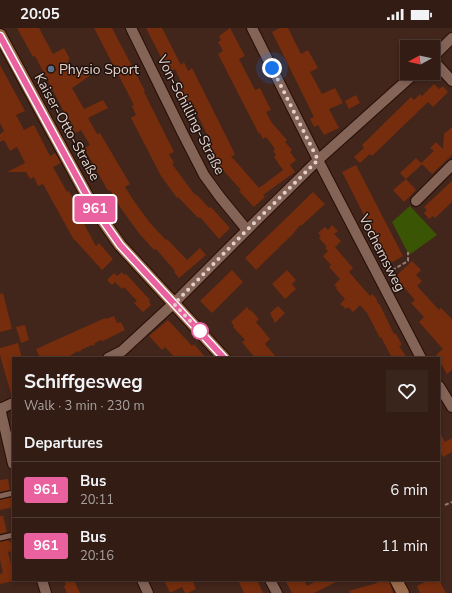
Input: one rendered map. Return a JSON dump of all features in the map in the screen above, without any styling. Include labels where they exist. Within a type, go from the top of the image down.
[{"type":"street","name":"Von-Schilling-Straße","points":[[131,28],[204,175],[247,230]]},
{"type":"street","name":"Vochemsweg","points":[[252,28],[318,160],[420,357]]},
{"type":"street","name":"Kaiser-Otto-Straße","points":[[0,35],[92,205],[120,245],[223,357]]},
{"type":"street","points":[[440,50],[452,38]]},
{"type":"street","points":[[440,68],[452,81]]},
{"type":"street","points":[[114,357],[126,355],[133,342],[174,304],[318,160],[407,80]]},
{"type":"street","points":[[416,201],[452,166]]},
{"type":"street","points":[[440,388],[452,407]]},
{"type":"street","points":[[12,402],[0,408],[12,460]]},
{"type":"street","points":[[42,581],[46,593]]},
{"type":"street","points":[[142,581],[148,593]]},
{"type":"street","points":[[271,581],[277,593]]},
{"type":"street","points":[[396,581],[402,593]]},
{"type":"lane","points":[[0,496],[12,493]]},
{"type":"lane","points":[[0,538],[12,535]]},
{"type":"path","points":[[379,277],[408,261],[408,252]]},
{"type":"path","points":[[445,505],[452,502]]},
{"type":"green space","points":[[410,206],[437,235],[409,255],[392,222]]},
{"type":"building","points":[[17,28],[39,28],[53,54],[64,48],[70,59],[68,60],[75,74],[87,67],[91,75],[72,88],[84,109],[103,100],[108,108],[88,118],[97,134],[100,133],[130,184],[125,187],[150,223],[187,260],[200,248],[206,255],[179,278],[174,272],[175,271],[156,249],[154,250],[138,232],[110,190],[108,191],[84,148],[90,145],[81,130],[75,133],[35,56],[33,57]]},
{"type":"building","points":[[94,28],[112,28],[145,91],[144,92],[174,152],[169,154],[174,163],[172,164],[195,195],[196,194],[209,208],[211,207],[230,228],[219,239],[200,217],[198,218],[178,197],[177,198],[161,176],[131,118],[136,115],[132,106],[134,105]]},
{"type":"building","points":[[146,28],[162,28],[181,65],[184,62],[188,71],[192,68],[235,155],[231,156],[259,188],[283,170],[274,157],[276,155],[273,151],[275,149],[266,137],[263,139],[260,133],[259,134],[218,54],[223,51],[218,42],[221,40],[219,36],[230,28],[245,56],[239,59],[255,90],[260,88],[271,110],[266,112],[272,123],[287,140],[285,142],[292,150],[290,152],[296,160],[290,165],[295,172],[263,195],[265,197],[254,207],[239,191],[241,190],[222,169],[221,170],[211,150],[208,152],[204,144],[210,141],[194,109],[188,112],[177,89],[183,86],[175,69],[169,73]]},
{"type":"building","points":[[280,28],[288,28],[301,54],[308,50],[318,68],[310,72],[322,94],[335,88],[343,103],[329,109],[339,128],[324,135],[318,125],[314,127],[310,119],[314,117],[272,32]]},
{"type":"building","points":[[0,65],[25,111],[16,115],[24,130],[34,125],[50,156],[55,153],[61,163],[53,167],[67,192],[69,191],[74,200],[72,201],[96,246],[99,243],[113,259],[102,270],[74,240],[43,184],[38,186],[34,177],[30,179],[26,172],[7,172],[25,163],[17,147],[10,151],[4,140],[0,142],[0,134],[4,131],[0,123]]},
{"type":"building","points":[[434,84],[439,89],[443,86],[448,92],[433,107],[428,102],[372,156],[370,154],[360,163],[354,157],[364,148],[362,145],[411,97],[414,100],[420,94],[422,96]]},
{"type":"building","points":[[356,95],[360,103],[349,109],[345,101]]},
{"type":"building","points":[[452,127],[452,155],[432,174],[422,164],[406,179],[400,173],[416,158],[421,163],[434,151],[430,148],[436,142],[443,149],[444,134]]},
{"type":"building","points":[[356,165],[403,256],[389,264],[342,172]]},
{"type":"building","points":[[406,179],[416,190],[404,202],[393,190]]},
{"type":"building","points":[[452,181],[452,202],[435,218],[433,216],[429,219],[424,213],[427,210],[424,207]]},
{"type":"building","points":[[313,192],[325,204],[301,226],[300,225],[293,234],[256,270],[245,258]]},
{"type":"building","points":[[332,225],[338,231],[334,234],[341,241],[335,247],[353,268],[349,272],[370,296],[372,294],[376,298],[394,334],[396,334],[402,345],[399,346],[406,357],[391,357],[367,313],[360,305],[353,312],[348,307],[346,309],[340,304],[345,299],[334,285],[340,279],[329,267],[331,265],[323,256],[328,251],[325,248],[327,247],[319,238],[321,236],[318,233],[325,227],[328,230]]},
{"type":"building","points":[[412,261],[421,270],[416,275],[422,281],[417,286],[439,310],[441,308],[452,319],[452,370],[447,374],[440,362],[440,357],[436,355],[443,349],[419,322],[424,317],[411,303],[415,300],[395,277]]},
{"type":"building","points":[[232,270],[243,282],[212,313],[200,301]]},
{"type":"building","points":[[287,270],[296,280],[292,284],[296,289],[285,299],[272,284]]},
{"type":"building","points":[[122,272],[124,275],[126,274],[150,300],[149,302],[151,305],[143,312],[134,303],[137,301],[124,287],[122,289],[115,282],[112,285],[107,280],[114,273],[117,276]]},
{"type":"building","points":[[3,293],[12,329],[0,332],[0,294]]},
{"type":"building","points":[[278,306],[285,313],[275,323],[270,313]]},
{"type":"building","points":[[247,307],[250,311],[251,310],[259,319],[256,322],[270,339],[265,344],[276,357],[254,357],[242,342],[245,340],[233,327],[234,326],[231,322]]},
{"type":"building","points":[[114,316],[117,323],[121,322],[125,330],[103,341],[101,340],[95,343],[94,346],[92,345],[68,357],[40,357],[36,349],[105,318]]},
{"type":"building","points":[[168,320],[192,346],[194,344],[205,357],[174,357],[165,347],[162,350],[149,336]]},
{"type":"building","points":[[25,325],[29,340],[21,343],[16,327]]},
{"type":"building","points":[[18,343],[22,357],[12,357],[11,394],[0,355],[0,348]]},
{"type":"building","points":[[440,433],[445,442],[452,438],[452,452],[443,457],[440,451]]},
{"type":"building","points":[[8,479],[10,490],[0,492],[0,480]]},
{"type":"building","points":[[12,497],[12,507],[0,510],[0,500]]},
{"type":"building","points":[[0,516],[3,516],[7,532],[0,534]]},
{"type":"building","points":[[9,540],[9,542],[12,542],[12,551],[8,552],[12,568],[13,581],[0,584],[0,574],[3,573],[0,560],[0,542]]},
{"type":"building","points":[[64,581],[74,581],[80,593],[67,593],[64,586],[66,585]]},
{"type":"building","points":[[164,581],[194,581],[193,582],[196,589],[188,593],[185,593],[182,587],[170,593]]},
{"type":"building","points":[[238,581],[257,581],[263,593],[244,593]]},
{"type":"building","points":[[286,581],[304,581],[307,586],[316,581],[338,581],[314,593],[292,593]]},
{"type":"building","points":[[376,581],[389,581],[393,593],[350,593],[349,591],[377,583]]},
{"type":"building","points":[[427,581],[440,581],[446,593],[420,593],[417,586]]},
{"type":"bus line","name":"961","points":[[0,36],[92,205],[120,245],[223,357]]},
{"type":"place","name":"Physio Sport","points":[[51,69]]},
{"type":"route","points":[[200,331],[174,304],[318,160],[272,68]]}]
